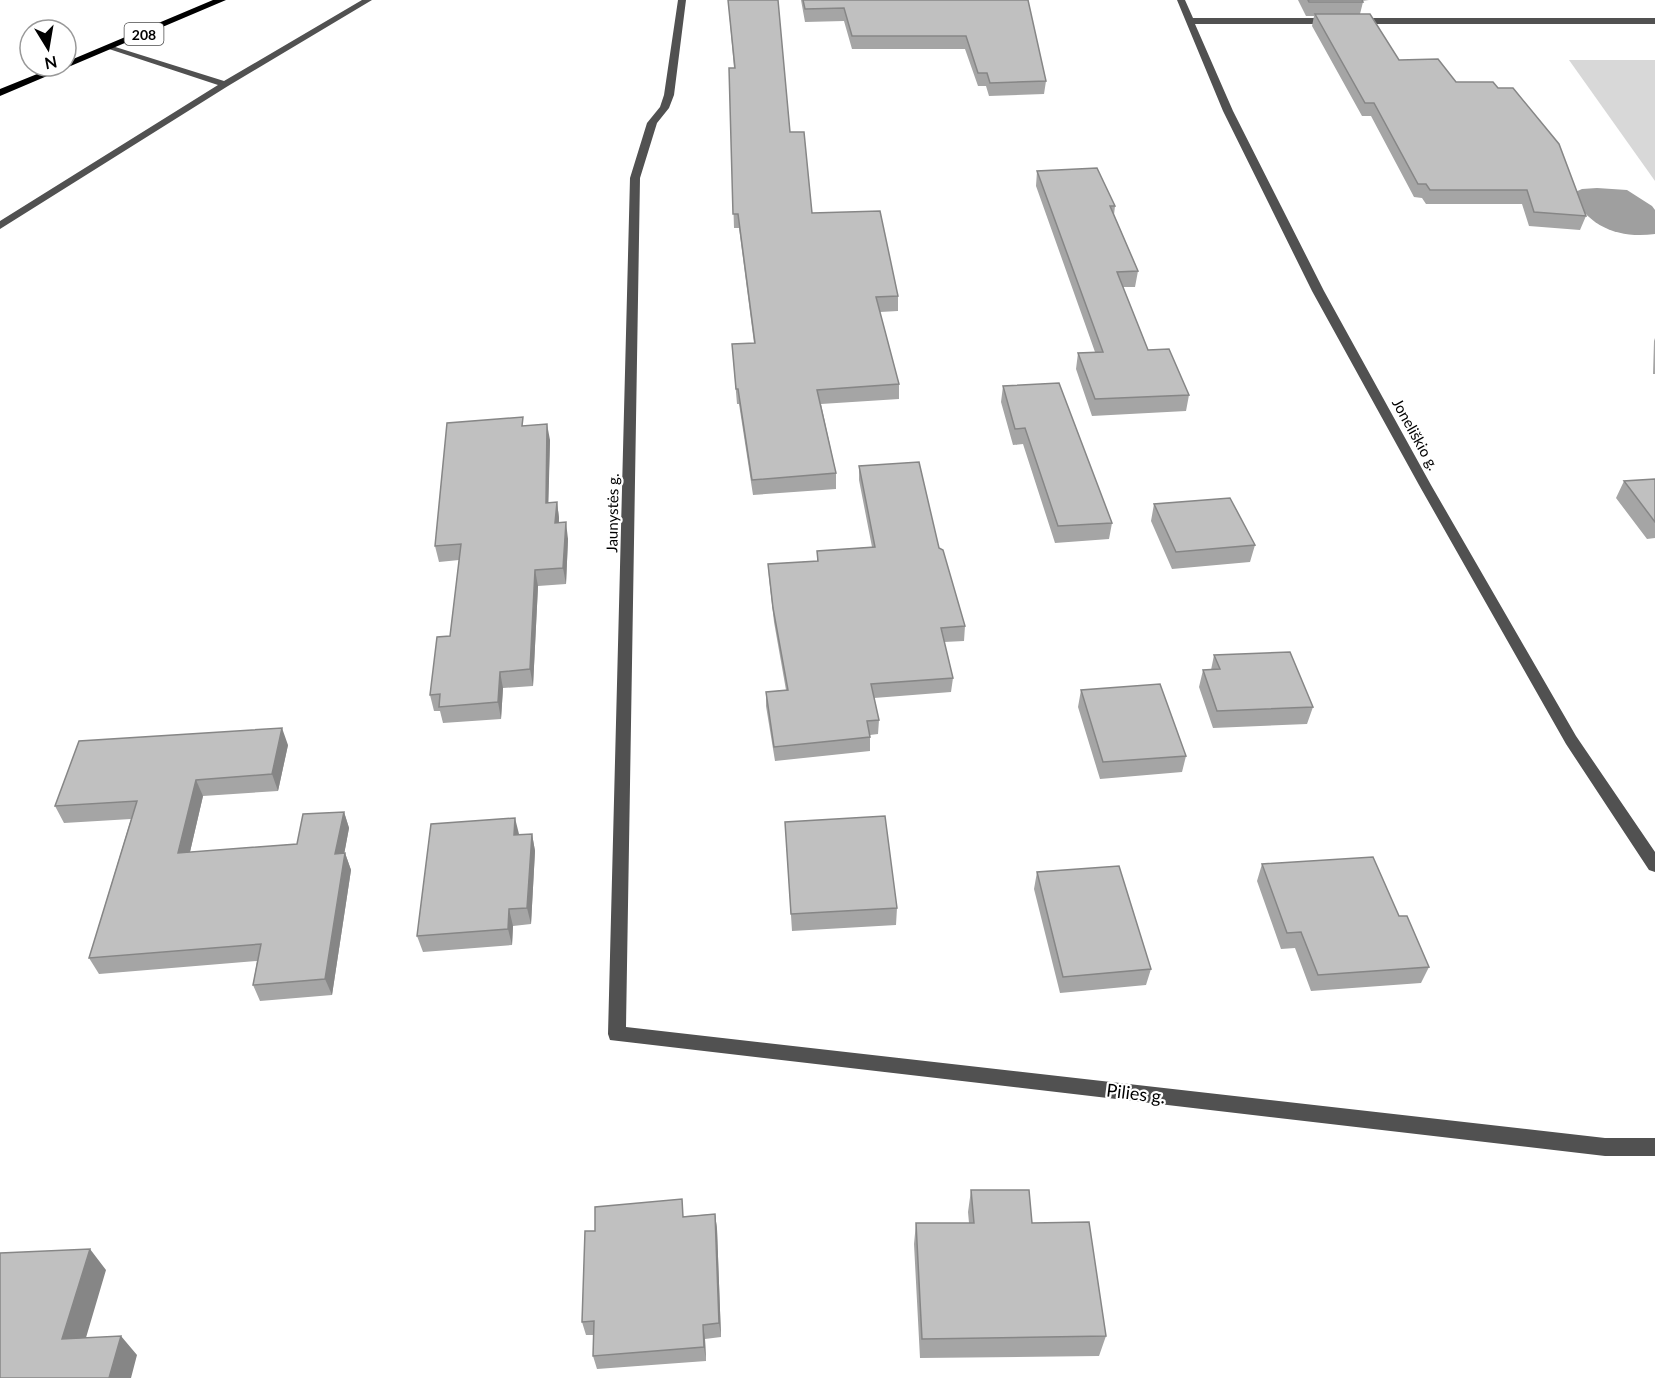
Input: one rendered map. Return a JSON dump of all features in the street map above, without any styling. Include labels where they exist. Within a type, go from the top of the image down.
[{"type":"highway","name":"208","points":[[78,61],[221,0]]},
{"type":"highway","name":"208","points":[[0,93],[37,78]]},
{"type":"street","points":[[0,226],[225,84],[368,0]]},
{"type":"street","name":"Jaunystės g.","points":[[617,1034],[635,178],[652,123],[664,108],[669,95],[682,0]]},
{"type":"street","name":"Joneliškio g.","points":[[1181,0],[1228,111],[1318,291],[1571,740],[1655,865]]},
{"type":"street","points":[[1189,21],[1655,21]]},
{"type":"street","points":[[112,47],[225,84]]},
{"type":"street","name":"Pilies g.","points":[[617,1034],[1605,1147],[1655,1147]]},
{"type":"shaded area","points":[[1569,60],[1655,60],[1655,181]]},
{"type":"shaded area","points":[[1582,189],[1627,190],[1652,206],[1655,210],[1655,234],[1617,232],[1595,222],[1579,205],[1573,193]]},
{"type":"building","points":[[728,0],[778,0],[790,132],[804,132],[812,213],[880,211],[898,296],[876,297],[899,384],[817,390],[836,473],[752,480],[738,389],[736,389],[732,344],[755,343],[738,214],[733,214],[729,68],[735,68]]},
{"type":"building","points":[[803,0],[1028,0],[1046,81],[990,83],[987,73],[978,73],[966,36],[852,36],[844,8],[805,9]]},
{"type":"building","points":[[1308,0],[1362,0],[1363,2],[1309,2]]},
{"type":"building","points":[[1315,14],[1370,14],[1399,60],[1438,59],[1456,82],[1493,82],[1498,88],[1513,88],[1559,144],[1586,216],[1534,212],[1527,190],[1430,190],[1426,184],[1418,184],[1374,103],[1365,103]]},
{"type":"building","points":[[1097,168],[1115,206],[1110,206],[1138,271],[1117,272],[1148,350],[1169,349],[1189,395],[1095,399],[1078,353],[1103,352],[1037,171]]},
{"type":"building","points":[[1059,383],[1112,523],[1058,526],[1025,428],[1015,429],[1003,386]]},
{"type":"building","points":[[523,417],[522,426],[547,424],[546,503],[557,502],[555,523],[566,522],[563,568],[535,570],[530,669],[500,672],[498,702],[439,707],[440,694],[430,695],[437,637],[450,636],[461,544],[435,546],[447,423]]},
{"type":"building","points":[[919,462],[939,548],[943,550],[965,626],[941,628],[953,678],[871,684],[879,720],[867,721],[870,737],[774,747],[766,692],[788,690],[773,608],[768,564],[818,561],[817,551],[875,547],[859,466]]},
{"type":"building","points":[[1655,479],[1655,522],[1624,481]]},
{"type":"building","points":[[1230,498],[1255,545],[1176,552],[1154,504]]},
{"type":"building","points":[[1290,652],[1313,707],[1217,711],[1203,670],[1220,669],[1214,655]]},
{"type":"building","points":[[1160,684],[1186,756],[1103,762],[1081,690]]},
{"type":"building","points":[[282,728],[272,774],[196,780],[178,853],[297,844],[303,814],[344,812],[335,854],[345,853],[325,979],[253,985],[261,944],[89,958],[137,801],[55,806],[79,741]]},
{"type":"building","points":[[885,816],[897,908],[791,914],[785,822]]},
{"type":"building","points":[[515,818],[514,835],[532,834],[527,908],[509,909],[508,929],[417,936],[431,824]]},
{"type":"building","points":[[1373,857],[1399,916],[1407,916],[1429,967],[1318,975],[1301,932],[1287,933],[1262,864]]},
{"type":"building","points":[[1119,866],[1151,969],[1063,977],[1037,872]]},
{"type":"building","points":[[971,1190],[1029,1190],[1032,1223],[1089,1222],[1106,1336],[922,1339],[916,1223],[974,1223]]},
{"type":"building","points":[[682,1199],[683,1217],[715,1214],[719,1323],[703,1325],[704,1347],[593,1356],[594,1321],[582,1322],[585,1231],[595,1231],[595,1207]]},
{"type":"building","points":[[90,1249],[62,1339],[121,1336],[109,1378],[0,1378],[0,1253]]}]
